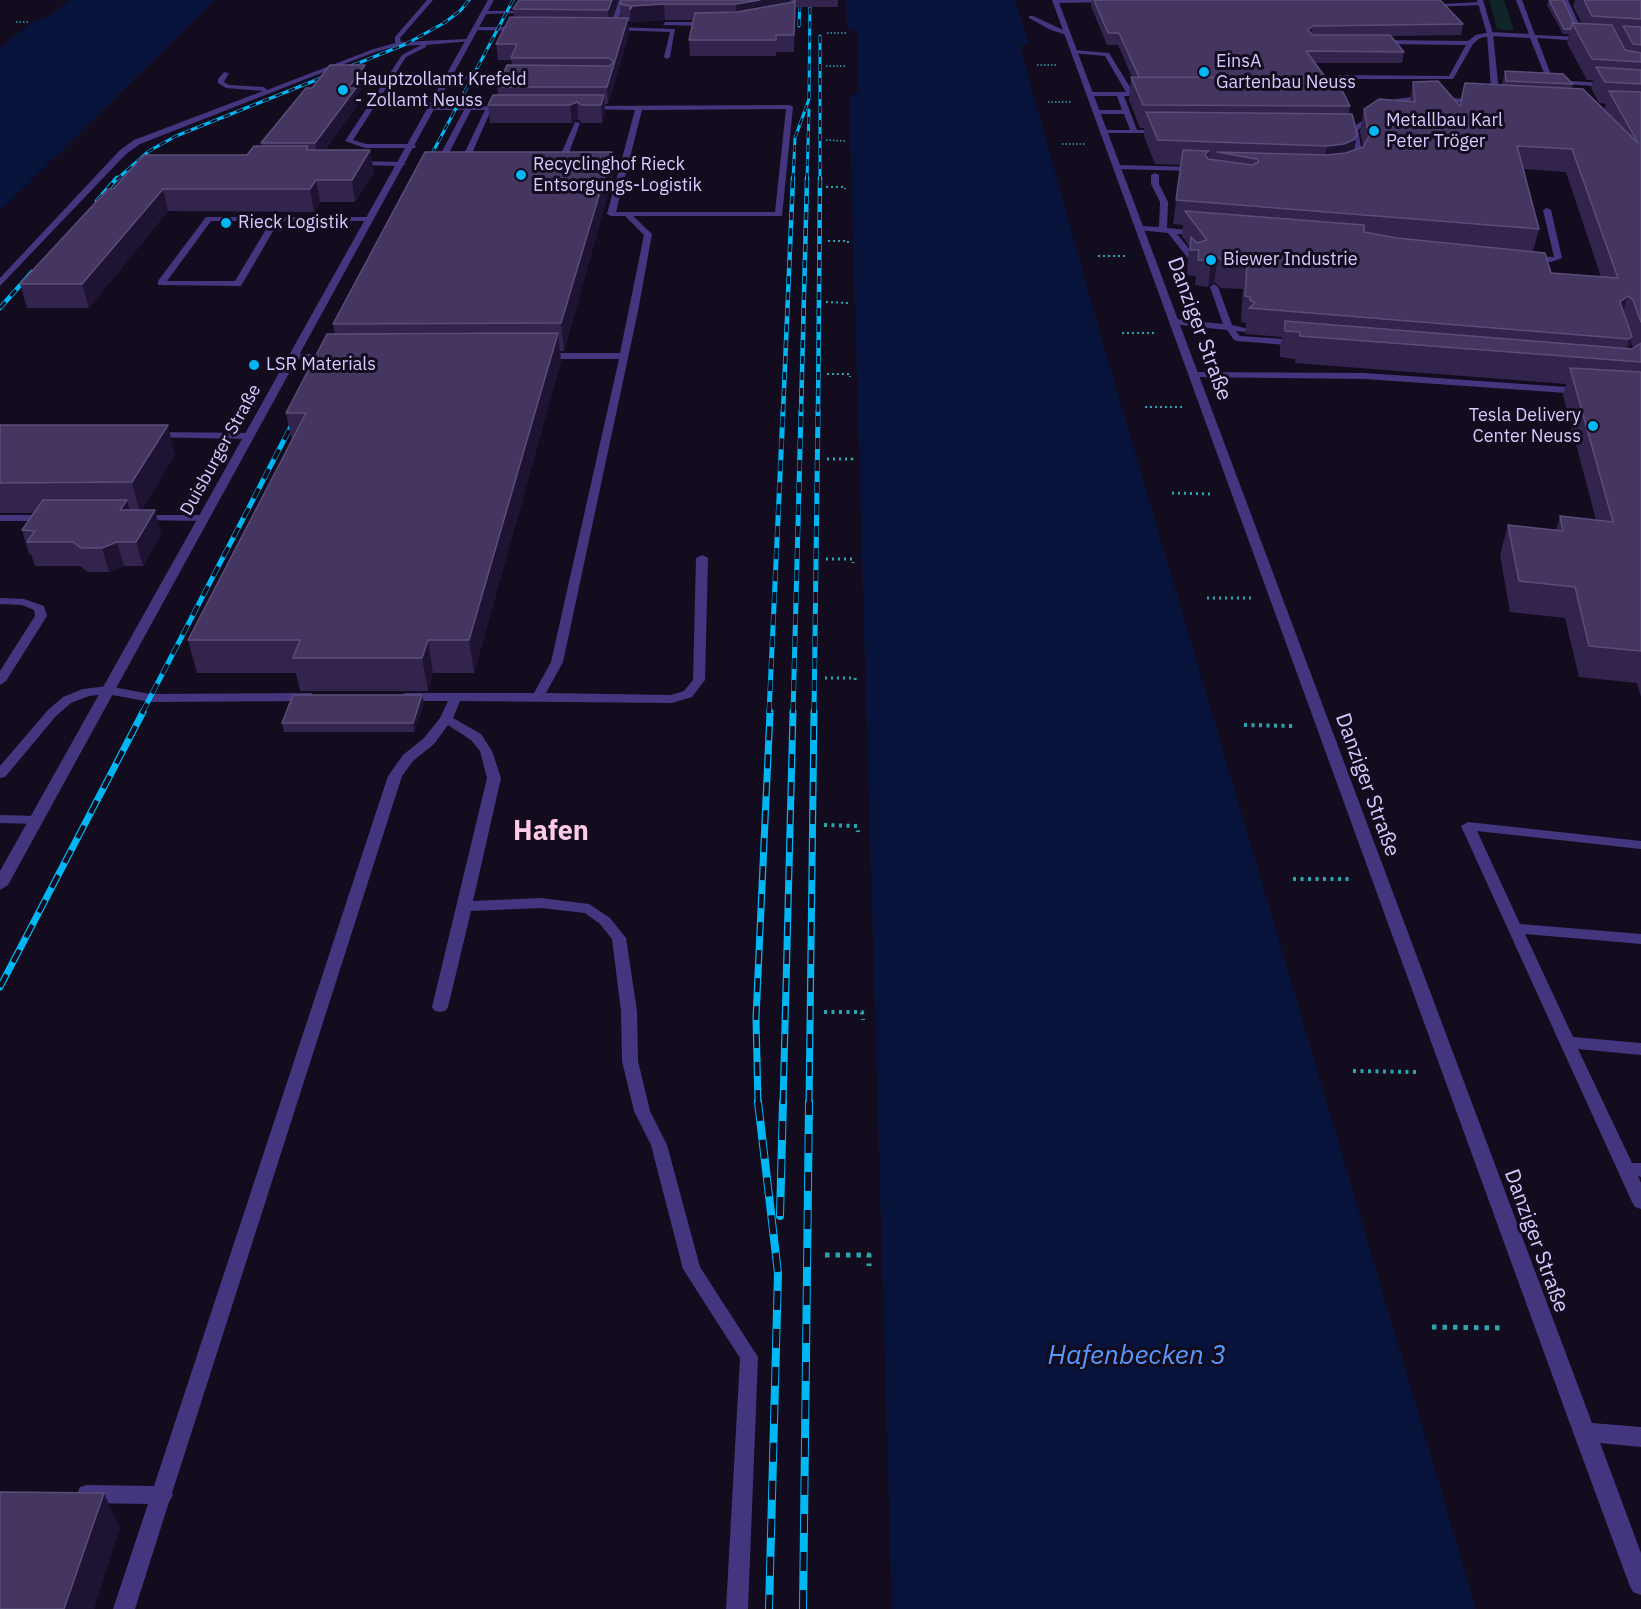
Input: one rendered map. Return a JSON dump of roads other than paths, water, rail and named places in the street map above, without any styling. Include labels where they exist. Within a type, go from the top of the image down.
[{"type":"street","name":"Duisburger Straße","points":[[0,885],[491,0]]},
{"type":"street","name":"Danziger Straße","points":[[1055,1],[1074,52],[1084,98],[1096,112],[1099,138],[1118,170],[1641,1584]]},
{"type":"street","points":[[1481,2],[1490,34],[1496,102]]},
{"type":"street","points":[[1584,1432],[1641,1437]]},
{"type":"lane","points":[[398,44],[397,38],[429,0]]},
{"type":"lane","points":[[622,0],[614,24],[714,24]]},
{"type":"lane","points":[[1519,0],[1550,82],[1641,87]]},
{"type":"lane","points":[[1565,0],[1583,39]]},
{"type":"lane","points":[[1055,1],[1122,2]]},
{"type":"lane","points":[[1414,5],[1481,2]]},
{"type":"lane","points":[[511,25],[521,7]]},
{"type":"lane","points":[[483,13],[517,13]]},
{"type":"lane","points":[[1031,17],[1053,29],[1067,33]]},
{"type":"lane","points":[[475,29],[526,29]]},
{"type":"lane","points":[[605,29],[673,30],[667,57]]},
{"type":"lane","points":[[1334,76],[1451,78],[1470,43],[1478,36],[1490,34],[1592,40]]},
{"type":"lane","points":[[0,283],[129,147],[372,51],[398,44],[468,41]]},
{"type":"lane","points":[[412,146],[365,146],[349,141],[404,56],[432,42]]},
{"type":"lane","points":[[1368,42],[1470,43]]},
{"type":"lane","points":[[1074,52],[1107,54],[1131,94]]},
{"type":"lane","points":[[226,74],[221,79],[221,83],[228,87],[251,90],[278,88]]},
{"type":"lane","points":[[448,78],[529,79]]},
{"type":"lane","points":[[1120,94],[1134,132]]},
{"type":"lane","points":[[1084,98],[1120,94],[1153,94]]},
{"type":"lane","points":[[1343,133],[1398,100],[1431,98],[1508,103]]},
{"type":"lane","points":[[582,108],[790,107],[779,214],[611,214],[639,108]]},
{"type":"lane","points":[[432,108],[512,108]]},
{"type":"lane","points":[[469,108],[443,157],[477,158]]},
{"type":"lane","points":[[466,158],[489,108]]},
{"type":"lane","points":[[1096,112],[1127,112]]},
{"type":"lane","points":[[541,158],[563,158],[577,123]]},
{"type":"lane","points":[[1348,169],[1355,166],[1359,158],[1353,128]]},
{"type":"lane","points":[[1099,138],[1134,132],[1169,132]]},
{"type":"lane","points":[[344,163],[402,164]]},
{"type":"lane","points":[[1118,170],[1210,169]]},
{"type":"lane","points":[[1118,170],[1205,178]]},
{"type":"lane","points":[[1155,175],[1155,184],[1164,202],[1167,230],[1177,238],[1197,264]]},
{"type":"lane","points":[[1516,257],[1551,260],[1558,258],[1547,210]]},
{"type":"lane","points":[[538,698],[557,662],[624,356],[648,234],[628,217],[630,214]]},
{"type":"lane","points":[[276,219],[238,284],[160,283],[209,219],[276,219],[370,219]]},
{"type":"lane","points":[[1141,232],[1167,230],[1208,233]]},
{"type":"lane","points":[[1141,232],[1200,240]]},
{"type":"lane","points":[[1214,287],[1225,321],[1238,338],[1313,345]]},
{"type":"lane","points":[[1174,322],[1245,329]]},
{"type":"lane","points":[[532,357],[624,356]]},
{"type":"lane","points":[[294,357],[346,357]]},
{"type":"lane","points":[[1194,375],[1365,376],[1595,392]]},
{"type":"lane","points":[[142,435],[249,436]]},
{"type":"lane","points":[[0,518],[57,518]]},
{"type":"lane","points":[[125,518],[204,518]]},
{"type":"lane","points":[[397,697],[672,699],[688,694],[699,680],[702,558]]},
{"type":"lane","points":[[0,601],[24,602],[40,608],[41,616],[0,681]]},
{"type":"lane","points":[[0,774],[52,713],[67,700],[87,692],[107,690],[150,698],[326,697]]},
{"type":"lane","points":[[124,1609],[163,1495],[395,776],[408,758],[429,741],[446,719],[456,696]]},
{"type":"lane","points":[[440,1007],[494,778],[486,750],[476,737],[446,719]]},
{"type":"lane","points":[[0,819],[36,820]]},
{"type":"lane","points":[[1641,845],[1468,826],[1568,1042],[1634,1169],[1641,1202]]},
{"type":"lane","points":[[465,906],[541,903],[589,909],[605,921],[619,938],[629,1011],[630,1061],[642,1111],[659,1145],[692,1269],[749,1357],[737,1609]]},
{"type":"lane","points":[[1515,928],[1641,939]]},
{"type":"lane","points":[[1568,1042],[1641,1048]]},
{"type":"lane","points":[[70,1494],[163,1495]]},
{"type":"water","points":[[69,0],[215,0],[0,211],[0,48],[34,21],[49,16]]},
{"type":"water","name":"Hafenbecken 3","points":[[846,0],[1015,0],[1029,44],[1020,46],[1099,330],[1476,1609],[892,1609],[849,97],[858,92],[857,33],[847,28]]},
{"type":"railway","points":[[116,180],[149,151],[176,136],[406,44],[444,23],[460,11],[469,0]]},
{"type":"railway","points":[[425,167],[513,0]]},
{"type":"railway","points":[[799,26],[800,0]]},
{"type":"railway","points":[[793,180],[795,138],[809,99],[810,0]]},
{"type":"railway","points":[[820,36],[820,178]]},
{"type":"railway","points":[[807,180],[809,110]]},
{"type":"railway","points":[[97,201],[117,178]]},
{"type":"railway","points":[[783,412],[793,178]]},
{"type":"railway","points":[[801,412],[807,178]]},
{"type":"railway","points":[[818,412],[820,178]]},
{"type":"railway","points":[[0,308],[32,272]]},
{"type":"railway","points":[[769,713],[783,411]]},
{"type":"railway","points":[[793,713],[801,411]]},
{"type":"railway","points":[[814,713],[818,411]]},
{"type":"railway","points":[[142,713],[297,415]]},
{"type":"railway","points":[[0,987],[143,712]]},
{"type":"railway","points":[[758,1104],[756,1018],[770,712]]},
{"type":"railway","points":[[783,1104],[793,712]]},
{"type":"railway","points":[[809,1104],[814,712]]},
{"type":"railway","points":[[758,1102],[778,1273],[769,1609]]},
{"type":"railway","points":[[780,1216],[783,1102]]},
{"type":"railway","points":[[803,1609],[809,1102]]},
{"type":"place","name":"EinsA Gartenbau Neuss","points":[[1204,72]]},
{"type":"place","name":"Hauptzollamt Krefeld - Zollamt Neuss","points":[[343,90]]},
{"type":"place","name":"Metallbau Karl Peter Tröger","points":[[1374,131]]},
{"type":"place","name":"Recyclinghof Rieck Entsorgungs-Logistik","points":[[521,175]]},
{"type":"place","name":"Rieck Logistik","points":[[226,223]]},
{"type":"place","name":"Biewer Industrie","points":[[1211,260]]},
{"type":"place","name":"LSR Materials","points":[[254,365]]},
{"type":"place","name":"Tesla Delivery Center Neuss","points":[[1593,426]]},
{"type":"district","name":"Hafen","points":[[551,832]]}]
